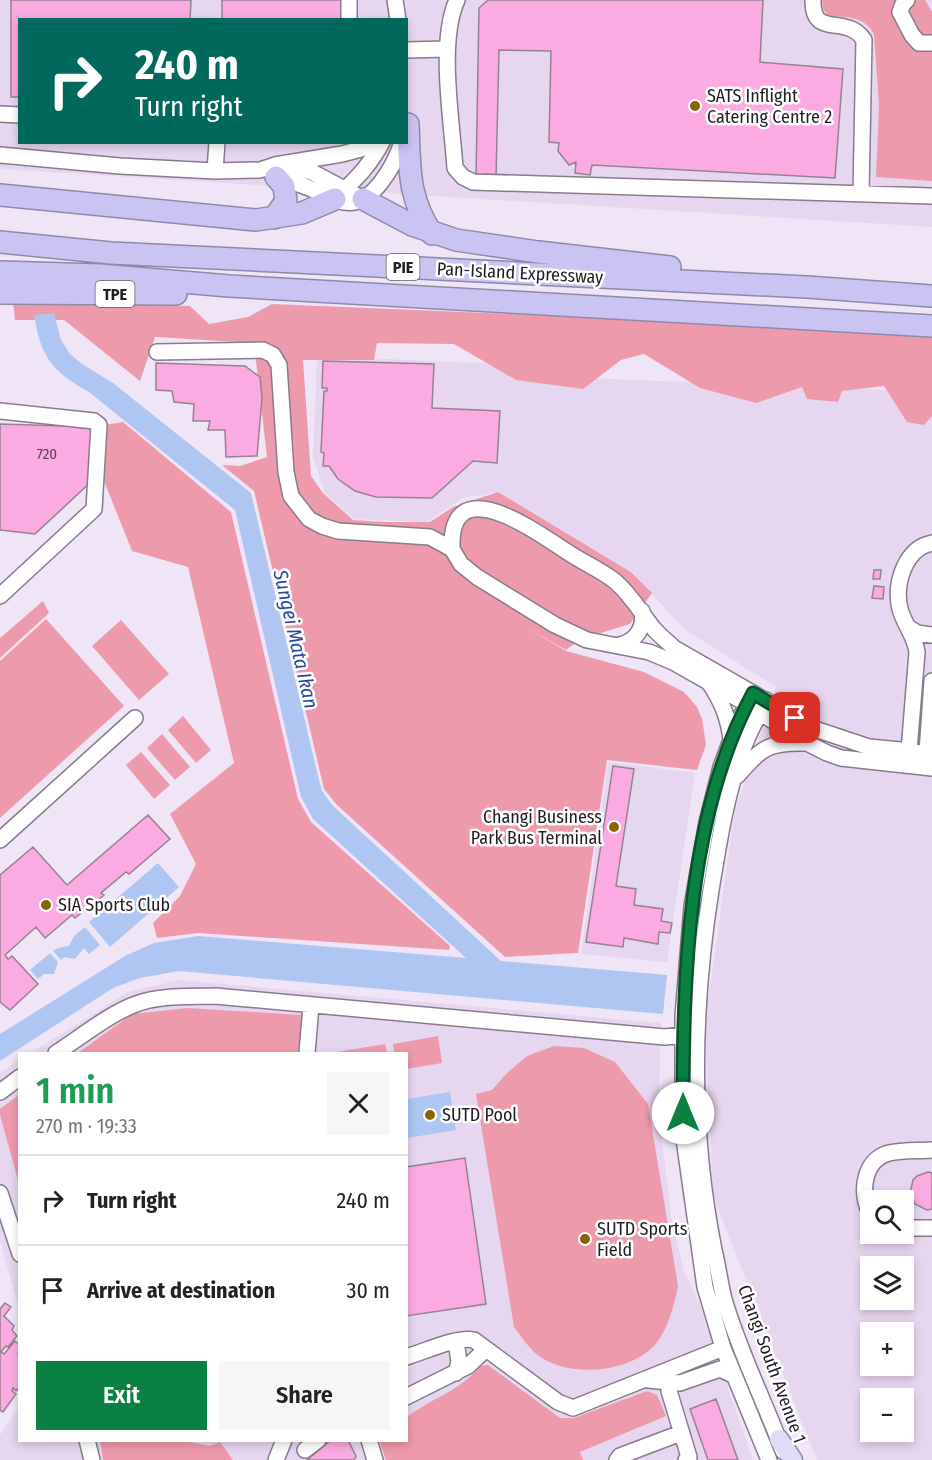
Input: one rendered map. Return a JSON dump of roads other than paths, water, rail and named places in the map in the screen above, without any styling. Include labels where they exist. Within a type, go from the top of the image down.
[{"type":"highway","points":[[407,144],[411,186],[422,218],[432,234]]},
{"type":"highway","points":[[270,171],[284,186],[286,201],[274,218]]},
{"type":"highway","points":[[0,195],[256,220],[302,213],[348,196],[432,234],[456,240],[807,286]]},
{"type":"highway","name":"Pan-Island Expressway","points":[[0,242],[111,253],[807,286],[932,296]]},
{"type":"highway","name":"Pan-Island Expressway","points":[[0,272],[100,274],[229,286],[932,326]]},
{"type":"highway","name":"TPE","points":[[0,293],[187,294],[218,290],[229,286]]},
{"type":"main road","points":[[779,1439],[793,1460]]},
{"type":"street","points":[[349,0],[349,18]]},
{"type":"street","points":[[457,0],[453,9],[446,50],[455,168],[463,177],[473,182],[932,196]]},
{"type":"street","points":[[813,0],[815,17],[821,23],[852,28],[860,33],[864,40],[861,194]]},
{"type":"street","points":[[907,0],[900,12],[912,34],[919,43],[932,43]]},
{"type":"street","points":[[396,1],[398,18]]},
{"type":"street","points":[[408,50],[446,50]]},
{"type":"street","points":[[0,114],[18,115]]},
{"type":"street","points":[[215,171],[217,144]]},
{"type":"street","points":[[0,155],[120,166],[215,171],[270,171],[361,149],[369,144]]},
{"type":"street","points":[[348,196],[381,144]]},
{"type":"street","points":[[270,171],[308,187],[348,196],[378,186],[389,171],[399,144]]},
{"type":"street","points":[[157,352],[263,350],[273,355],[279,365],[286,472],[291,496],[309,519],[322,526],[338,531],[430,537],[452,549],[461,564],[477,577],[555,625],[588,640],[649,652],[707,681],[846,741],[869,747],[909,751],[928,760]]},
{"type":"street","points":[[0,411],[94,421],[99,425],[94,509],[0,596]]},
{"type":"street","points":[[452,549],[452,531],[460,516],[482,509],[501,513],[521,522],[615,581],[642,611],[655,630],[674,648],[757,702],[807,743],[841,758],[928,760]]},
{"type":"street","points":[[430,537],[456,524]]},
{"type":"street","points":[[909,751],[917,652],[916,640],[900,608],[902,573],[907,560],[917,548],[932,543]]},
{"type":"street","points":[[620,645],[628,643],[640,630],[642,611]]},
{"type":"street","points":[[910,630],[932,635]]},
{"type":"street","points":[[707,681],[725,710],[731,739]]},
{"type":"street","points":[[928,760],[932,681]]},
{"type":"street","name":"Changi South Avenue 1","points":[[757,702],[731,739],[707,822],[692,906],[682,1035],[683,1132],[705,1287],[723,1348],[769,1460]]},
{"type":"street","name":"Changi South Avenue 1","points":[[757,702],[731,783],[702,951],[696,1027],[697,1130],[705,1203],[724,1299],[749,1370],[787,1460]]},
{"type":"street","points":[[0,840],[135,718]]},
{"type":"street","points":[[731,783],[756,755],[768,747],[782,742],[807,743]]},
{"type":"street","points":[[58,1052],[136,1003],[157,999],[215,996],[665,1037],[682,1035]]},
{"type":"street","points":[[307,1052],[311,1006]]},
{"type":"street","points":[[0,1092],[18,1078]]},
{"type":"street","points":[[865,1190],[865,1180],[870,1167],[879,1157],[890,1153],[932,1150]]},
{"type":"street","points":[[0,1193],[18,1248]]},
{"type":"street","points":[[914,1228],[932,1228]]},
{"type":"street","points":[[408,1356],[456,1341],[474,1340],[565,1406],[579,1406],[723,1348]]},
{"type":"street","points":[[456,1341],[459,1362],[456,1373]]},
{"type":"street","points":[[408,1396],[468,1366],[486,1349]]},
{"type":"street","points":[[642,1380],[680,1383],[720,1369],[734,1376]]},
{"type":"street","points":[[670,1382],[669,1391],[686,1445],[688,1457],[686,1460]]},
{"type":"street","points":[[617,1460],[620,1456],[681,1433]]},
{"type":"street","points":[[88,1442],[92,1460]]},
{"type":"street","points":[[276,1460],[283,1442]]},
{"type":"street","points":[[305,1450],[315,1442]]},
{"type":"street","points":[[370,1442],[375,1460]]},
{"type":"water","points":[[54,313],[61,340],[70,354],[113,383],[251,493],[318,776],[322,791],[333,806],[501,961],[667,975],[663,1014],[179,971],[140,978],[113,988],[0,1061],[0,1034],[125,956],[154,943],[198,936],[466,958],[313,819],[301,797],[235,510],[89,392],[57,370],[50,362],[40,342],[34,315]]},
{"type":"water","points":[[158,863],[179,887],[110,947],[89,922]]},
{"type":"water","points":[[85,927],[100,945],[89,954],[84,948],[75,959],[64,957],[61,960],[53,951],[69,946],[74,936]]},
{"type":"water","points":[[50,953],[58,962],[54,974],[44,974],[38,979],[30,970]]},
{"type":"water","name":"SUTD Pool","points":[[450,1092],[456,1130],[408,1138],[408,1099]]},
{"type":"place","name":"SATS Inflight Catering Centre 2","points":[[695,106]]},
{"type":"place","name":"Changi Business Park Bus Terminal","points":[[614,827]]},
{"type":"place","name":"SIA Sports Club","points":[[46,905]]},
{"type":"place","name":"SUTD Pool","points":[[430,1115]]},
{"type":"place","name":"SUTD Sports Field","points":[[585,1239]]},
{"type":"water label","name":"Sungei Mata Ikan","points":[[296,639]]}]
